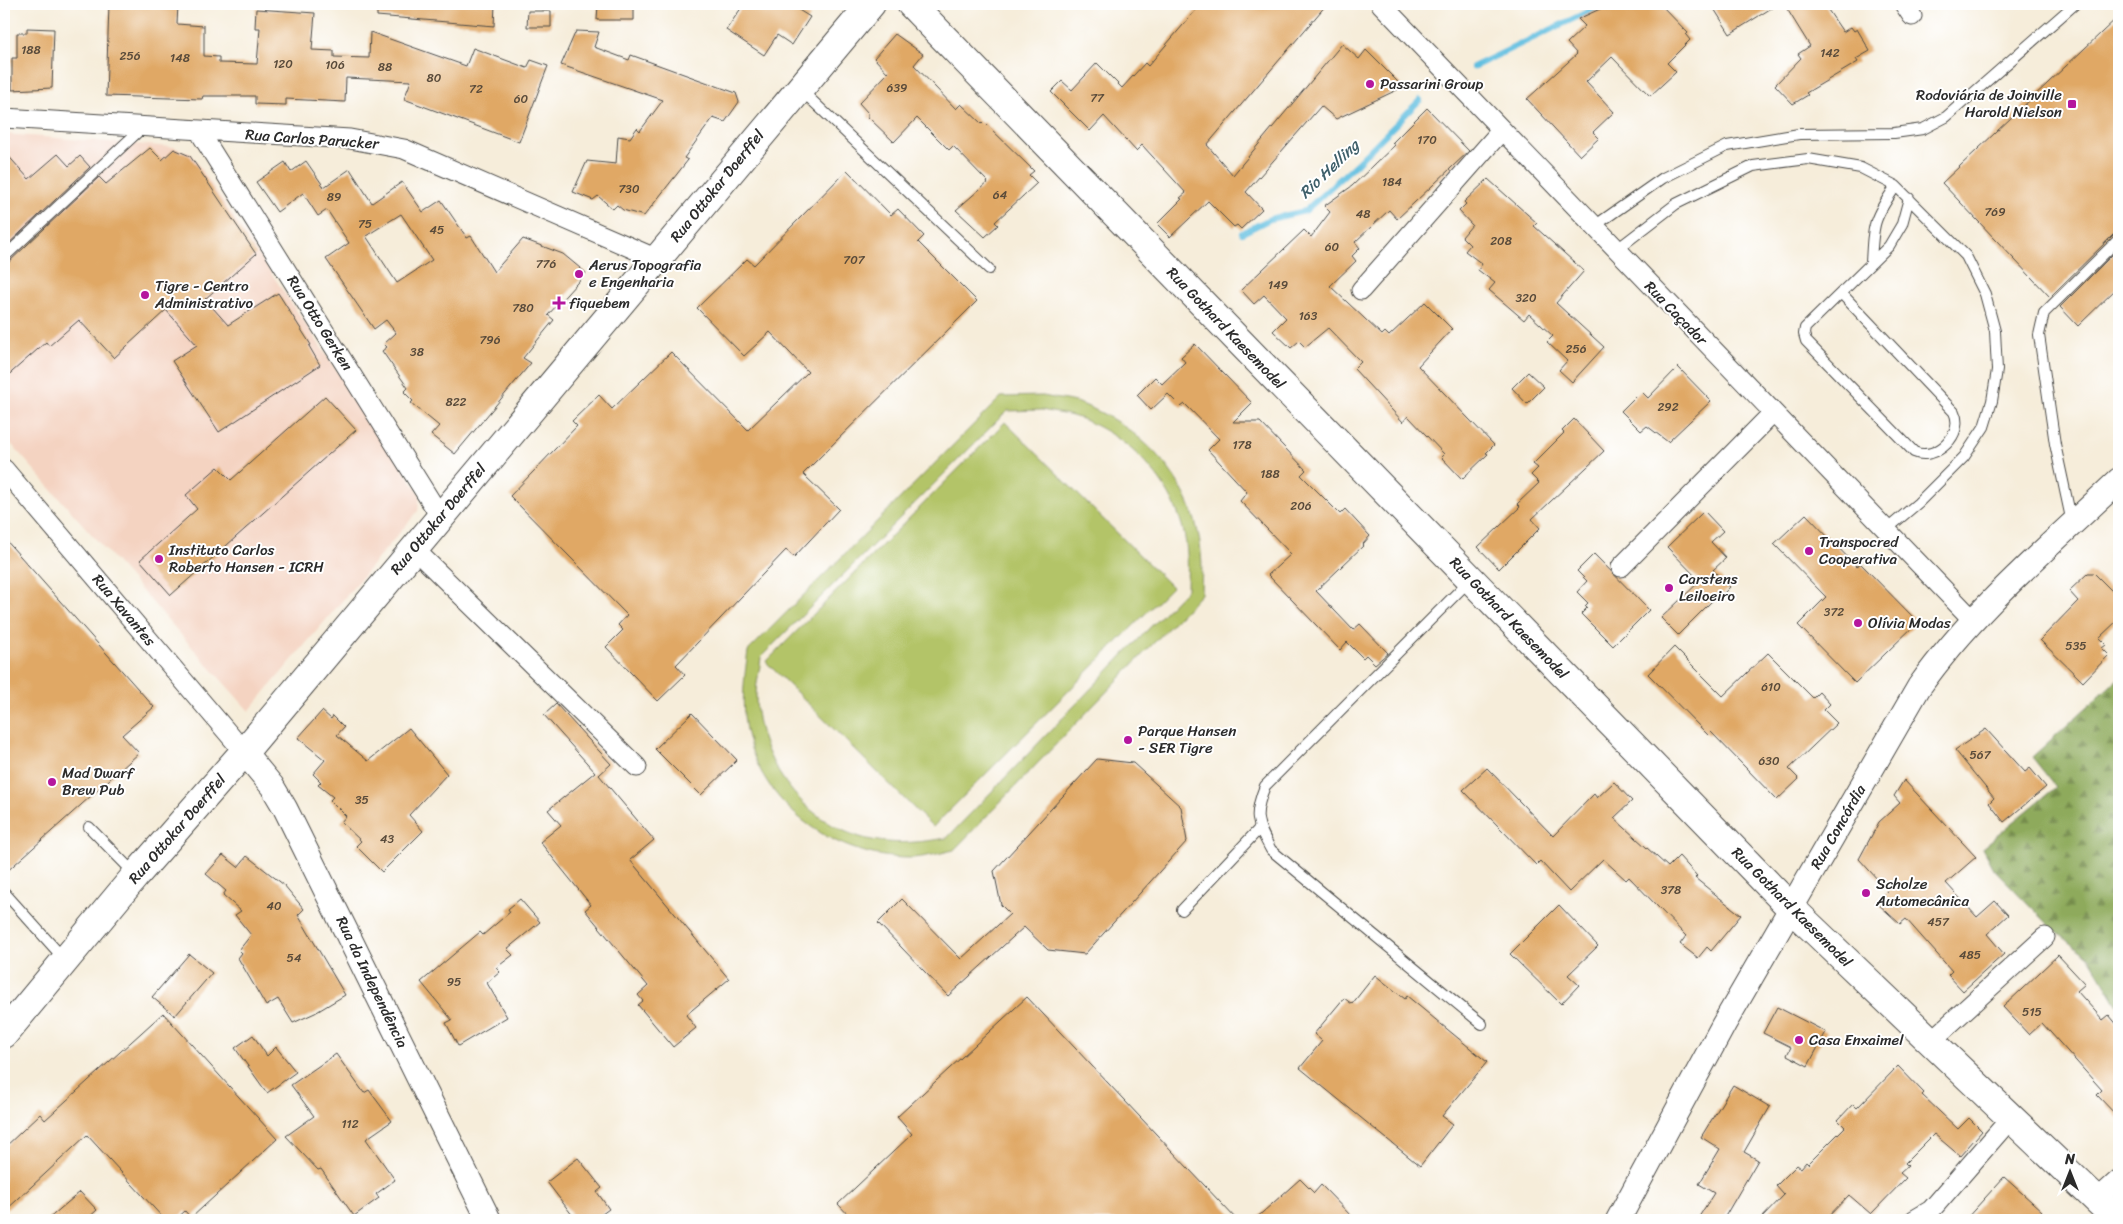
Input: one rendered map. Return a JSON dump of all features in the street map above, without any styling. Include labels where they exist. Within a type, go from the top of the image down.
[{"type":"main road","points":[[846,33],[851,4]]},
{"type":"main road","name":"Rua Ottokar Doerffel","points":[[4,1034],[136,875],[244,752],[798,88],[871,4]]},
{"type":"main road","name":"Rua Gothard Kaesemodel","points":[[911,4],[1792,909],[2118,1220]]},
{"type":"street","name":"Rua Caçador","points":[[1381,4],[1973,620]]},
{"type":"street","name":"Rua Carlos Parucker","points":[[4,118],[142,128],[350,139],[404,149],[657,259]]},
{"type":"street","name":"Rua Otto Gerken","points":[[199,131],[440,516]]},
{"type":"street","points":[[1361,290],[1501,131]]},
{"type":"street","points":[[1621,567],[1773,413]]},
{"type":"street","name":"Rua Xavantes","points":[[4,469],[244,752]]},
{"type":"street","name":"Rua Concórdia","points":[[1618,1220],[1724,1024],[1919,687],[1941,656],[1973,620],[2119,480]]},
{"type":"street","points":[[414,548],[636,767]]},
{"type":"street","name":"Rua da Independência","points":[[244,752],[272,786],[303,842],[489,1220]]},
{"type":"street","points":[[1931,1041],[2045,937]]},
{"type":"street","points":[[1914,1220],[1931,1210],[2011,1118]]},
{"type":"street","points":[[2096,1200],[2119,1179]]},
{"type":"lane","points":[[1594,227],[1663,178],[1727,146],[1799,134],[1894,133],[1923,129],[1946,117],[2075,4]]},
{"type":"lane","points":[[798,88],[989,269]]},
{"type":"lane","points":[[4,257],[142,128]]},
{"type":"lane","points":[[1616,250],[1676,204],[1753,166],[1808,159],[1861,168],[1896,186],[1966,256],[1985,294],[1996,331],[1997,370],[1992,401],[1984,427],[1964,457],[1918,503],[1886,530]]},
{"type":"lane","points":[[1871,264],[1874,221],[1878,211],[1896,186]]},
{"type":"lane","points":[[1841,293],[1954,412],[1958,426],[1956,434],[1934,453],[1928,456],[1914,452],[1806,341],[1804,334],[1806,328],[1841,293],[1871,264],[1896,238],[1909,198]]},
{"type":"lane","points":[[2072,525],[2055,444],[2039,335],[2044,313],[2119,240]]},
{"type":"lane","points":[[1471,580],[1265,786],[1256,808],[1260,829],[1271,850],[1482,1024]]},
{"type":"lane","points":[[89,827],[136,875]]},
{"type":"lane","points":[[1182,910],[1260,829]]},
{"type":"lane","points":[[4,892],[66,961]]},
{"type":"shaded area","name":"Tigre - Centro Administrativo","points":[[4,134],[174,147],[191,154],[420,494],[418,511],[249,711],[4,436]]},
{"type":"green space","points":[[1043,396],[1079,403],[1107,416],[1128,429],[1147,445],[1164,462],[1178,482],[1189,504],[1197,527],[1201,552],[1201,594],[954,850],[909,858],[882,856],[856,849],[831,839],[808,825],[788,807],[771,787],[757,764],[748,738],[743,705],[748,651],[1001,397]],"holes":[[[1042,410],[1079,418],[1100,428],[1137,454],[1153,471],[1166,490],[1184,531],[1187,558],[1187,589],[947,838],[901,843],[872,840],[848,833],[826,821],[806,806],[789,787],[775,766],[765,744],[758,720],[756,690],[761,657],[1007,411]]]},
{"type":"green space","points":[[1005,422],[1172,587],[933,827],[766,662]]},
{"type":"green space","points":[[2119,678],[2118,1006],[2089,957],[2054,930],[1992,867],[1982,848],[2056,787],[2032,757]]},
{"type":"building","points":[[109,4],[178,4],[177,24],[204,26],[204,56],[219,57],[219,63],[257,64],[260,28],[255,28],[256,9],[315,13],[312,50],[334,51],[334,57],[369,58],[370,32],[466,66],[473,48],[527,68],[531,60],[548,66],[519,142],[404,99],[411,81],[346,78],[345,102],[286,99],[286,105],[255,104],[255,96],[203,96],[202,99],[106,96]]},
{"type":"building","points":[[377,4],[495,4],[494,26],[377,16]]},
{"type":"building","points":[[598,4],[634,4],[634,20],[597,20]]},
{"type":"building","points":[[744,4],[789,4],[810,17],[792,45],[777,35],[764,55],[726,30]]},
{"type":"building","points":[[1201,4],[1327,4],[1207,145],[1233,175],[1342,44],[1359,59],[1366,50],[1403,87],[1336,119],[1321,106],[1246,192],[1262,209],[1241,229],[1237,225],[1234,227],[1208,201],[1170,237],[1157,224],[1186,193],[1142,145],[1136,151],[1104,116],[1090,131],[1051,92],[1062,81],[1072,90],[1097,63],[1122,88],[1145,63],[1148,66]]},
{"type":"building","points":[[1611,4],[1660,4],[1688,33],[1686,35],[1690,40],[1667,63],[1676,72],[1650,96],[1612,57],[1586,82],[1614,112],[1593,132],[1599,138],[1580,156],[1527,99],[1577,54],[1567,43],[1585,26],[1578,19]]},
{"type":"building","points":[[1711,4],[1778,4],[1730,34]]},
{"type":"building","points":[[1784,4],[1824,4],[1843,32],[1851,27],[1854,31],[1857,29],[1870,51],[1856,59],[1858,62],[1806,93],[1808,95],[1793,104],[1775,85],[1801,58],[1798,54],[1810,46]]},
{"type":"building","points":[[528,11],[551,11],[551,27],[527,27]]},
{"type":"building","name":"Rodoviária de Joinville Harold Nielson","points":[[2119,16],[2119,232],[2114,234],[2050,297],[1942,183]]},
{"type":"building","points":[[27,28],[54,29],[52,88],[12,90],[12,58],[17,58],[17,33],[27,33]]},
{"type":"building","points":[[576,31],[599,32],[594,47],[629,60],[631,55],[736,93],[739,102],[725,122],[713,118],[684,158],[688,160],[644,216],[623,210],[617,205],[613,209],[598,196],[593,200],[573,192],[587,161],[616,164],[618,136],[630,138],[637,128],[640,131],[663,100],[561,65]]},
{"type":"building","points":[[895,34],[923,54],[914,65],[956,109],[961,104],[982,124],[984,122],[1034,171],[1029,175],[1037,183],[995,222],[998,225],[985,237],[956,210],[988,182],[953,146],[949,150],[917,118],[894,142],[868,117],[868,113],[859,103],[888,73],[874,58]]},
{"type":"building","points":[[1427,108],[1469,151],[1397,219],[1389,210],[1355,242],[1360,248],[1352,256],[1356,261],[1330,286],[1382,335],[1385,332],[1389,336],[1425,302],[1452,329],[1418,366],[1494,445],[1486,453],[1488,454],[1462,479],[1441,457],[1444,454],[1408,416],[1403,422],[1354,369],[1361,362],[1328,328],[1305,347],[1299,341],[1291,348],[1273,331],[1286,318],[1264,295],[1254,304],[1241,290],[1304,230],[1311,237],[1330,212],[1324,206],[1352,186],[1395,145],[1392,143]]},
{"type":"building","points":[[150,148],[162,160],[174,149],[190,156],[256,254],[205,299],[228,325],[278,293],[311,345],[309,346],[320,365],[219,432],[172,361],[197,345],[166,310],[114,358],[79,320],[49,346],[46,342],[4,379],[4,264],[9,262],[99,177],[106,184]]},
{"type":"building","points":[[4,151],[29,179],[58,154],[69,166],[80,156],[90,167],[4,248]]},
{"type":"building","points":[[306,161],[324,187],[350,169],[372,203],[402,182],[423,212],[441,200],[467,238],[471,236],[494,272],[523,239],[563,254],[586,273],[548,315],[554,320],[523,358],[531,363],[455,454],[431,435],[439,426],[411,403],[413,401],[404,392],[408,388],[382,351],[387,347],[384,344],[396,333],[386,320],[374,329],[326,259],[349,243],[327,210],[318,216],[303,193],[277,212],[256,182],[285,162],[291,172]],"holes":[[[401,214],[432,260],[397,283],[366,236]]]},
{"type":"building","points":[[847,170],[891,215],[898,209],[924,236],[918,242],[977,301],[803,474],[839,509],[794,557],[786,550],[676,665],[685,675],[658,701],[606,647],[623,630],[618,625],[627,615],[510,496],[577,426],[572,421],[599,395],[612,409],[671,352],[748,430],[808,372],[770,332],[744,356],[697,308],[747,259],[754,265]]},
{"type":"building","points":[[1488,179],[1537,223],[1534,226],[1584,271],[1556,303],[1604,347],[1572,382],[1559,370],[1567,361],[1547,342],[1553,336],[1529,314],[1524,320],[1489,290],[1495,283],[1478,270],[1482,264],[1465,251],[1470,245],[1462,237],[1472,225],[1459,211],[1466,204],[1464,202]]},
{"type":"building","points":[[2119,248],[2119,286],[2078,326],[2060,307]]},
{"type":"building","points":[[1195,344],[1252,403],[1233,422],[1260,422],[1306,470],[1301,475],[1340,514],[1345,509],[1370,536],[1364,545],[1316,591],[1353,630],[1360,624],[1388,653],[1375,664],[1366,655],[1363,658],[1347,642],[1340,650],[1268,575],[1291,554],[1240,501],[1247,492],[1208,450],[1219,439],[1185,404],[1181,407],[1168,394],[1151,410],[1137,395],[1155,377],[1162,384],[1185,362],[1181,357]]},
{"type":"building","points":[[1678,367],[1711,401],[1668,442],[1647,426],[1641,431],[1621,411],[1641,391],[1648,398]]},
{"type":"building","points":[[1528,372],[1544,387],[1527,404],[1512,388]]},
{"type":"building","points":[[325,396],[356,430],[171,595],[140,560],[197,509],[186,495],[218,467],[231,480]]},
{"type":"building","points":[[1574,419],[1604,451],[1532,519],[1540,528],[1499,569],[1478,547],[1520,507],[1517,504],[1539,483],[1531,475],[1538,468],[1533,464],[1564,433],[1562,431]]},
{"type":"building","points":[[1704,511],[1723,531],[1711,542],[1726,558],[1713,570],[1730,587],[1718,599],[1716,597],[1678,635],[1661,618],[1700,581],[1667,547]]},
{"type":"building","name":"Olívia Modas","points":[[1806,514],[1857,567],[1860,563],[1918,622],[1855,683],[1798,625],[1826,597],[1774,544]]},
{"type":"building","points":[[4,538],[154,707],[122,735],[139,753],[4,874]]},
{"type":"building","points":[[1594,554],[1649,610],[1613,646],[1581,614],[1587,608],[1585,606],[1588,603],[1577,592],[1587,581],[1577,571]]},
{"type":"building","points":[[2088,573],[2094,573],[2119,598],[2119,619],[2099,638],[2106,645],[2102,648],[2109,655],[2083,682],[2040,640],[2078,601],[2069,591]]},
{"type":"building","points":[[1674,647],[1723,696],[1768,653],[1813,698],[1819,692],[1830,704],[1824,710],[1837,723],[1789,769],[1799,779],[1777,800],[1711,732],[1708,735],[1648,674]]},
{"type":"building","points":[[556,704],[611,764],[599,775],[654,840],[630,860],[729,979],[686,1015],[696,1028],[673,1047],[638,1005],[643,1001],[638,995],[648,986],[585,910],[591,905],[540,842],[561,825],[548,810],[595,772],[544,715]]},
{"type":"building","points":[[322,711],[331,719],[333,716],[344,727],[337,735],[368,761],[409,728],[447,774],[409,815],[423,831],[382,872],[356,846],[361,841],[341,822],[346,816],[330,800],[333,797],[318,785],[321,782],[313,774],[325,760],[298,738]]},
{"type":"building","points":[[692,713],[737,760],[701,795],[655,749]]},
{"type":"building","points":[[1986,729],[2025,772],[2030,768],[2046,787],[2004,822],[1989,803],[1994,798],[1955,750]]},
{"type":"building","points":[[1097,759],[1133,763],[1181,807],[1187,841],[1085,954],[1048,950],[1024,927],[948,996],[878,923],[902,899],[961,959],[1010,914],[1001,905],[994,871]]},
{"type":"building","points":[[1487,768],[1553,836],[1594,794],[1597,798],[1614,782],[1632,801],[1614,818],[1668,867],[1679,856],[1697,876],[1695,878],[1741,915],[1711,951],[1707,947],[1698,958],[1680,944],[1686,936],[1629,877],[1626,880],[1603,859],[1569,892],[1540,861],[1536,865],[1463,790]]},
{"type":"building","points":[[1904,780],[1976,857],[1946,883],[1977,917],[1995,901],[2008,915],[1987,934],[2004,954],[1963,991],[1948,975],[1952,971],[1906,919],[1900,924],[1876,902],[1888,891],[1859,859],[1879,822],[1900,803],[1894,796]]},
{"type":"building","points":[[223,855],[238,867],[247,856],[284,885],[304,909],[298,915],[345,995],[315,1013],[293,1023],[278,999],[266,1006],[238,958],[242,953],[239,950],[251,935],[235,915],[241,911],[223,895],[226,891],[206,874]]},
{"type":"building","points":[[520,899],[540,922],[507,949],[513,955],[496,968],[500,972],[487,983],[507,1017],[458,1046],[446,1023],[452,1020],[421,982],[480,932],[483,935],[510,912],[508,909]]},
{"type":"building","points":[[1559,905],[1598,946],[1568,975],[1579,985],[1561,1004],[1510,954]]},
{"type":"building","points":[[189,954],[212,973],[175,1016],[152,997]]},
{"type":"building","points":[[2058,955],[2085,984],[2077,991],[2103,1020],[2109,1015],[2119,1027],[2119,1118],[2097,1095],[2102,1090],[2042,1023],[2029,1035],[2003,1007]]},
{"type":"building","points":[[1375,975],[1405,999],[1407,996],[1487,1062],[1442,1116],[1453,1124],[1420,1166],[1300,1068],[1322,1041],[1314,1034],[1344,998],[1352,1004]]},
{"type":"building","points":[[1027,997],[1237,1220],[853,1220],[838,1204],[912,1134],[897,1117]]},
{"type":"building","name":"Casa Enxaimel","points":[[1777,1007],[1826,1032],[1808,1066],[1787,1055],[1791,1047],[1763,1033]]},
{"type":"building","points":[[163,1013],[277,1139],[191,1218],[185,1211],[175,1220],[165,1220],[87,1135],[4,1212],[4,1148],[40,1114],[45,1120]]},
{"type":"building","points":[[253,1035],[267,1056],[276,1047],[296,1072],[267,1093],[235,1048]]},
{"type":"building","points":[[336,1054],[364,1093],[369,1090],[392,1121],[366,1139],[395,1180],[376,1194],[379,1198],[354,1216],[321,1169],[318,1170],[286,1136],[314,1116],[291,1085]]},
{"type":"building","points":[[1898,1066],[1924,1093],[1922,1095],[1958,1129],[1969,1118],[1982,1131],[1960,1156],[1934,1134],[1905,1163],[1908,1166],[1900,1173],[1906,1178],[1871,1214],[1849,1195],[1825,1220],[1760,1220],[1784,1195],[1776,1186],[1797,1165],[1801,1168],[1806,1162],[1808,1164],[1845,1127],[1838,1120],[1853,1104],[1857,1108]]},
{"type":"building","points":[[1733,1085],[1770,1107],[1744,1152],[1758,1160],[1723,1220],[1697,1220],[1714,1193],[1699,1184],[1720,1149],[1701,1137]]},
{"type":"building","points":[[578,1158],[602,1188],[597,1192],[609,1209],[594,1220],[576,1220],[547,1182]]},
{"type":"building","points":[[2004,1177],[2042,1211],[2034,1220],[1965,1220]]},
{"type":"building","points":[[1300,1179],[1314,1193],[1321,1185],[1355,1220],[1254,1220]]},
{"type":"building","points":[[80,1192],[97,1210],[86,1220],[47,1220]]},
{"type":"waterway","name":"Rio Helling","points":[[1473,67],[1604,4]]},
{"type":"waterway","name":"Rio Helling","points":[[1242,233],[1270,219],[1305,211],[1357,163],[1420,100]]},
{"type":"place","name":"Passarini Group","points":[[1370,84]]},
{"type":"place","name":"Rodoviária de Joinville Harold Nielson","points":[[2072,104]]},
{"type":"place","name":"Aerus Topografia e Engenharia","points":[[579,274]]},
{"type":"place","name":"Tigre - Centro Administrativo","points":[[145,295]]},
{"type":"place","name":"fiquebem","points":[[559,303]]},
{"type":"place","name":"Transpocred Cooperativa","points":[[1809,551]]},
{"type":"place","name":"Instituto Carlos Roberto Hansen - ICRH","points":[[159,559]]},
{"type":"place","name":"Carstens Leiloeiro","points":[[1669,588]]},
{"type":"place","name":"Olívia Modas","points":[[1858,623]]},
{"type":"place","name":"Parque Hansen - SER Tigre","points":[[1128,740]]},
{"type":"place","name":"Mad Dwarf Brew Pub","points":[[52,782]]},
{"type":"place","name":"Scholze Automecânica","points":[[1866,893]]},
{"type":"place","name":"Casa Enxaimel","points":[[1799,1040]]}]
